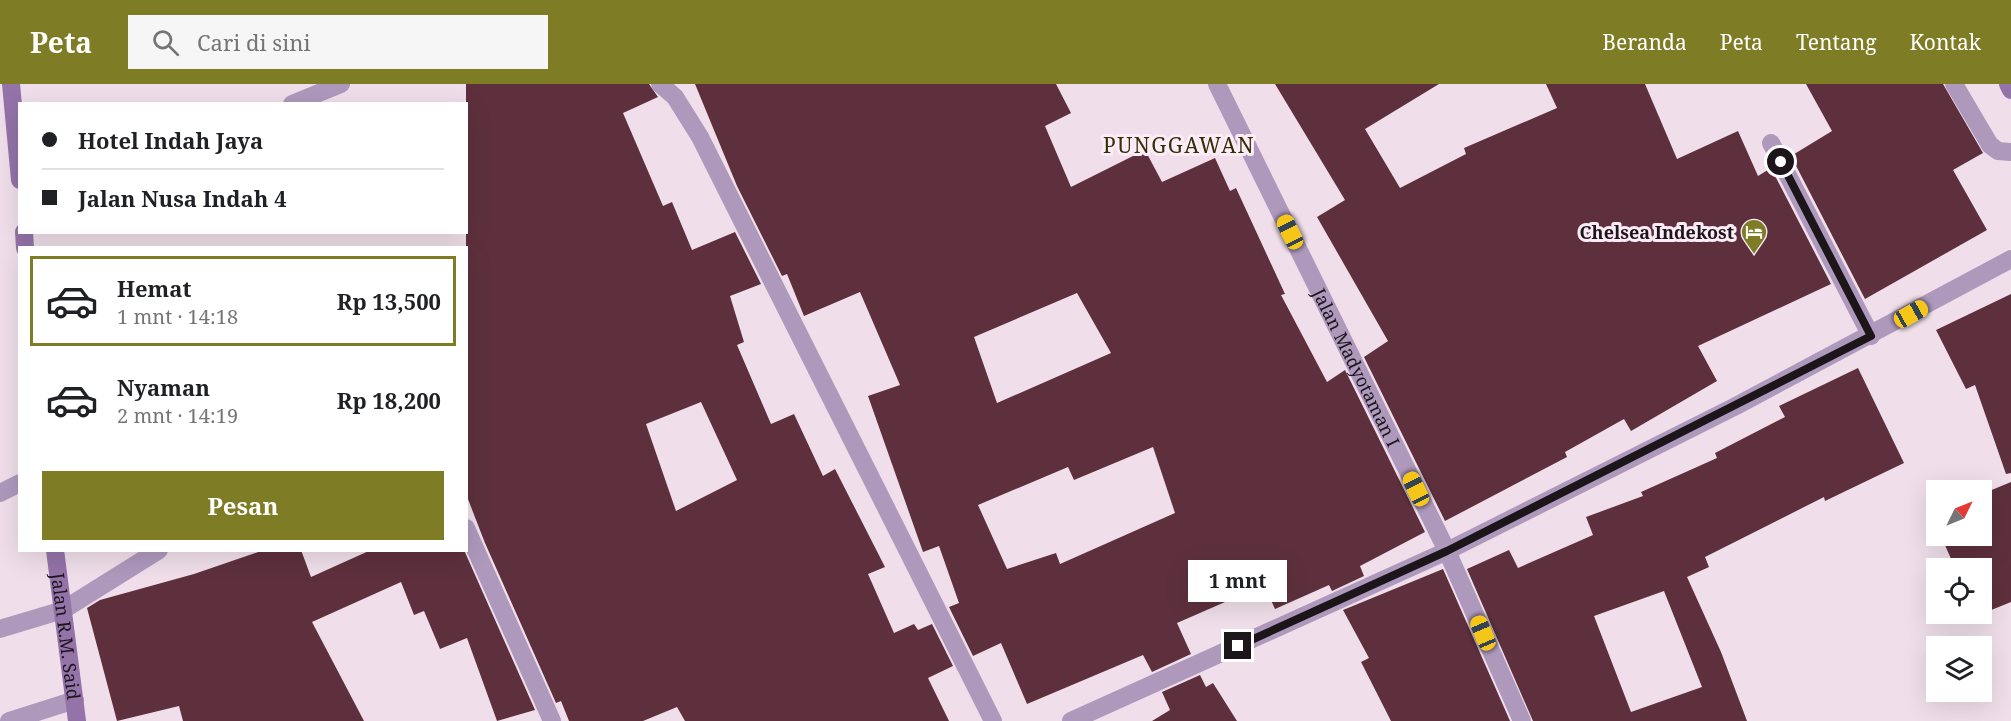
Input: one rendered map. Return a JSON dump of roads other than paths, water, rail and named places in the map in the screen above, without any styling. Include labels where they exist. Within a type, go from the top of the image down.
[{"type":"main road","points":[[11,84],[18,159]]},
{"type":"main road","points":[[2008,84],[2011,90]]},
{"type":"main road","name":"Jalan R.M. Said","points":[[55,552],[77,721]]},
{"type":"street","points":[[297,102],[341,84]]},
{"type":"street","points":[[660,84],[675,97],[700,137],[993,721]]},
{"type":"street","name":"Jalan Madyotaman I","points":[[1217,84],[1447,551],[1522,721]]},
{"type":"street","points":[[1954,84],[1990,145],[1998,151],[2011,152]]},
{"type":"street","points":[[1771,143],[1871,336]]},
{"type":"street","points":[[1071,721],[1447,551],[1871,336],[2011,259]]},
{"type":"street","points":[[0,493],[18,484]]},
{"type":"street","points":[[468,532],[552,721]]},
{"type":"street","points":[[0,629],[63,610],[156,552]]},
{"type":"street","points":[[9,721],[75,700]]},
{"type":"place","name":"Chelsea Indekost","points":[[1754,255]]},
{"type":"district","name":"PUNGGAWAN","points":[[1179,145]]}]
